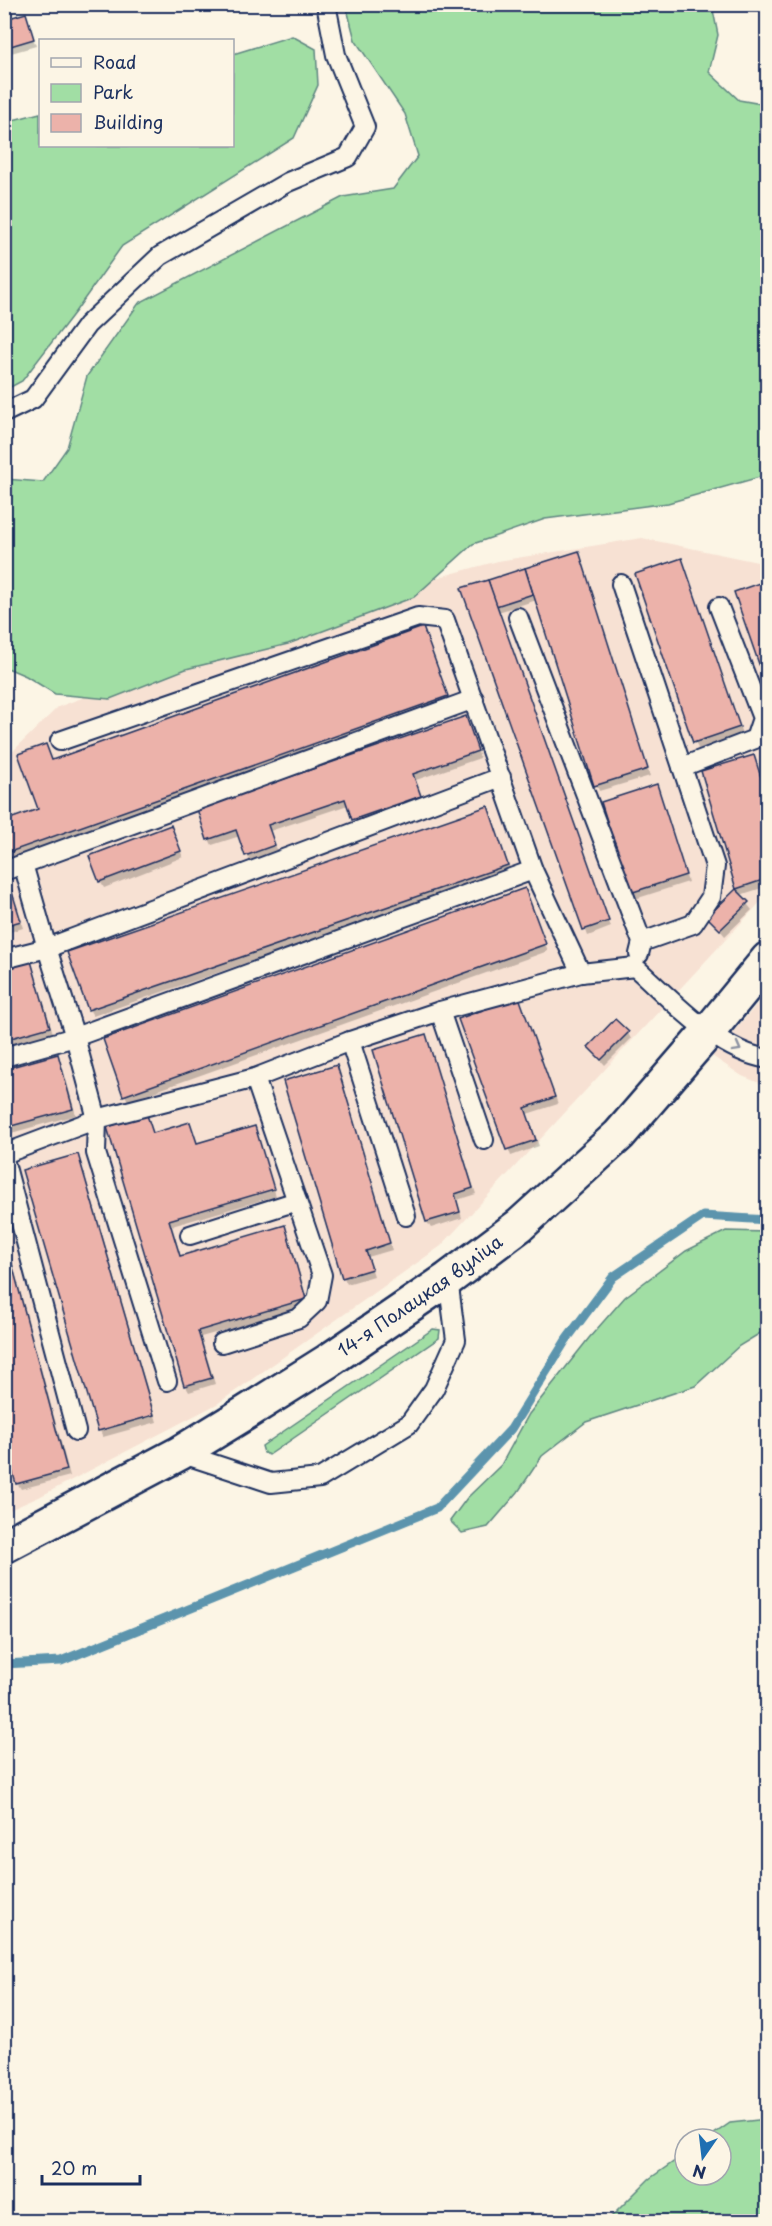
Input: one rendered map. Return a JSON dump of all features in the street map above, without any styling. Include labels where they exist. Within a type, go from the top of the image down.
[{"type":"main road","name":"14-я Полацкая вуліца","points":[[4,1546],[180,1453],[328,1361],[448,1279],[520,1225],[618,1135],[768,959]]},
{"type":"lane","points":[[4,413],[33,399],[87,325],[160,256],[288,182],[348,157],[365,127],[336,55],[326,4]]},
{"type":"lane","points":[[621,584],[715,866],[711,897],[693,924],[642,942]]},
{"type":"lane","points":[[682,767],[761,743],[762,718],[719,607]]},
{"type":"lane","points":[[60,741],[418,617],[445,620],[533,870],[581,973]]},
{"type":"lane","points":[[518,617],[642,942],[636,967]]},
{"type":"lane","points":[[4,871],[474,699]]},
{"type":"lane","points":[[4,959],[47,948],[501,777]]},
{"type":"lane","points":[[23,864],[97,1119],[96,1153],[167,1381]]},
{"type":"lane","points":[[4,1057],[75,1037],[533,870]]},
{"type":"lane","points":[[76,1431],[4,1156],[97,1119],[255,1078],[350,1041],[440,1011],[581,973],[636,967],[708,1032],[753,1056],[768,1059]]},
{"type":"lane","points":[[440,1011],[484,1140]]},
{"type":"lane","points":[[350,1041],[406,1216]]},
{"type":"lane","points":[[222,1343],[299,1318],[317,1301],[322,1275],[255,1078]]},
{"type":"lane","points":[[190,1235],[297,1201]]},
{"type":"lane","points":[[180,1453],[271,1483],[320,1478],[409,1424],[434,1389],[456,1340],[448,1279]]},
{"type":"shaded area","points":[[642,538],[767,564],[767,895],[441,1246],[217,1404],[39,1497],[5,1512],[4,760],[58,707],[151,672],[392,590],[498,561]]},
{"type":"shaded area","points":[[767,993],[767,1086],[742,1076],[712,1056]]},
{"type":"green space","points":[[346,5],[712,5],[718,35],[709,72],[739,100],[767,105],[767,475],[668,503],[545,519],[473,544],[414,597],[288,644],[186,669],[110,699],[55,694],[26,676],[5,667],[5,479],[43,482],[67,448],[87,376],[139,303],[343,197],[393,189],[418,156],[405,114],[355,40]]},
{"type":"green space","points":[[292,36],[316,49],[318,85],[294,138],[122,246],[22,381],[5,390],[5,122],[39,113],[39,147],[234,147],[234,54]]},
{"type":"green space","points":[[726,1231],[767,1232],[767,1329],[739,1346],[695,1386],[586,1422],[542,1456],[518,1492],[488,1527],[462,1533],[450,1521],[467,1498],[501,1465],[529,1414],[589,1338],[625,1297],[686,1251]]},
{"type":"green space","points":[[433,1329],[440,1330],[439,1338],[269,1455],[264,1453],[262,1446]]},
{"type":"green space","points":[[767,2119],[767,2221],[607,2221],[649,2179],[673,2162],[673,2187],[733,2187],[733,2127],[724,2127],[730,2123]]},
{"type":"building","points":[[4,4],[9,18],[26,13],[34,39],[4,48]]},
{"type":"building","points":[[579,551],[648,769],[594,786],[525,568]]},
{"type":"building","points":[[682,558],[740,727],[693,743],[635,574]]},
{"type":"building","points":[[525,568],[533,594],[496,606],[488,580]]},
{"type":"building","points":[[488,580],[609,921],[583,930],[461,588]]},
{"type":"building","points":[[768,580],[768,690],[734,592]]},
{"type":"building","points":[[423,627],[448,696],[4,854],[4,821],[38,809],[18,754],[46,744],[52,760]]},
{"type":"building","points":[[466,716],[478,751],[413,774],[421,796],[352,820],[345,799],[268,825],[275,845],[245,856],[236,830],[207,840],[197,809]]},
{"type":"building","points":[[754,755],[768,800],[768,857],[760,859],[766,879],[736,889],[701,771]]},
{"type":"building","points":[[657,784],[686,875],[630,893],[601,802]]},
{"type":"building","points":[[488,806],[508,865],[88,1010],[67,952]]},
{"type":"building","points":[[171,825],[181,851],[99,882],[89,856]]},
{"type":"building","points":[[525,888],[546,944],[123,1096],[103,1039]]},
{"type":"building","points":[[11,889],[21,921],[4,926],[4,891]]},
{"type":"building","points":[[736,889],[749,902],[720,930],[707,917]]},
{"type":"building","points":[[31,961],[50,1027],[4,1040],[4,969]]},
{"type":"building","points":[[519,997],[555,1097],[525,1108],[536,1140],[506,1150],[458,1019]]},
{"type":"building","points":[[615,1019],[629,1032],[601,1060],[588,1047]]},
{"type":"building","points":[[426,1034],[473,1188],[455,1194],[460,1212],[426,1222],[373,1050]]},
{"type":"building","points":[[58,1054],[73,1109],[4,1128],[4,1069]]},
{"type":"building","points":[[337,1065],[390,1243],[366,1251],[372,1269],[342,1278],[283,1081]]},
{"type":"building","points":[[147,1115],[153,1133],[190,1122],[197,1143],[255,1126],[274,1189],[169,1220],[180,1256],[285,1225],[306,1299],[198,1331],[212,1378],[184,1386],[107,1127]]},
{"type":"building","points":[[78,1154],[154,1415],[98,1431],[22,1170]]},
{"type":"building","points":[[4,1234],[67,1470],[16,1484],[4,1442]]},
{"type":"waterway","points":[[4,1664],[61,1661],[437,1508],[511,1429],[566,1340],[613,1277],[703,1216],[768,1220]]}]
